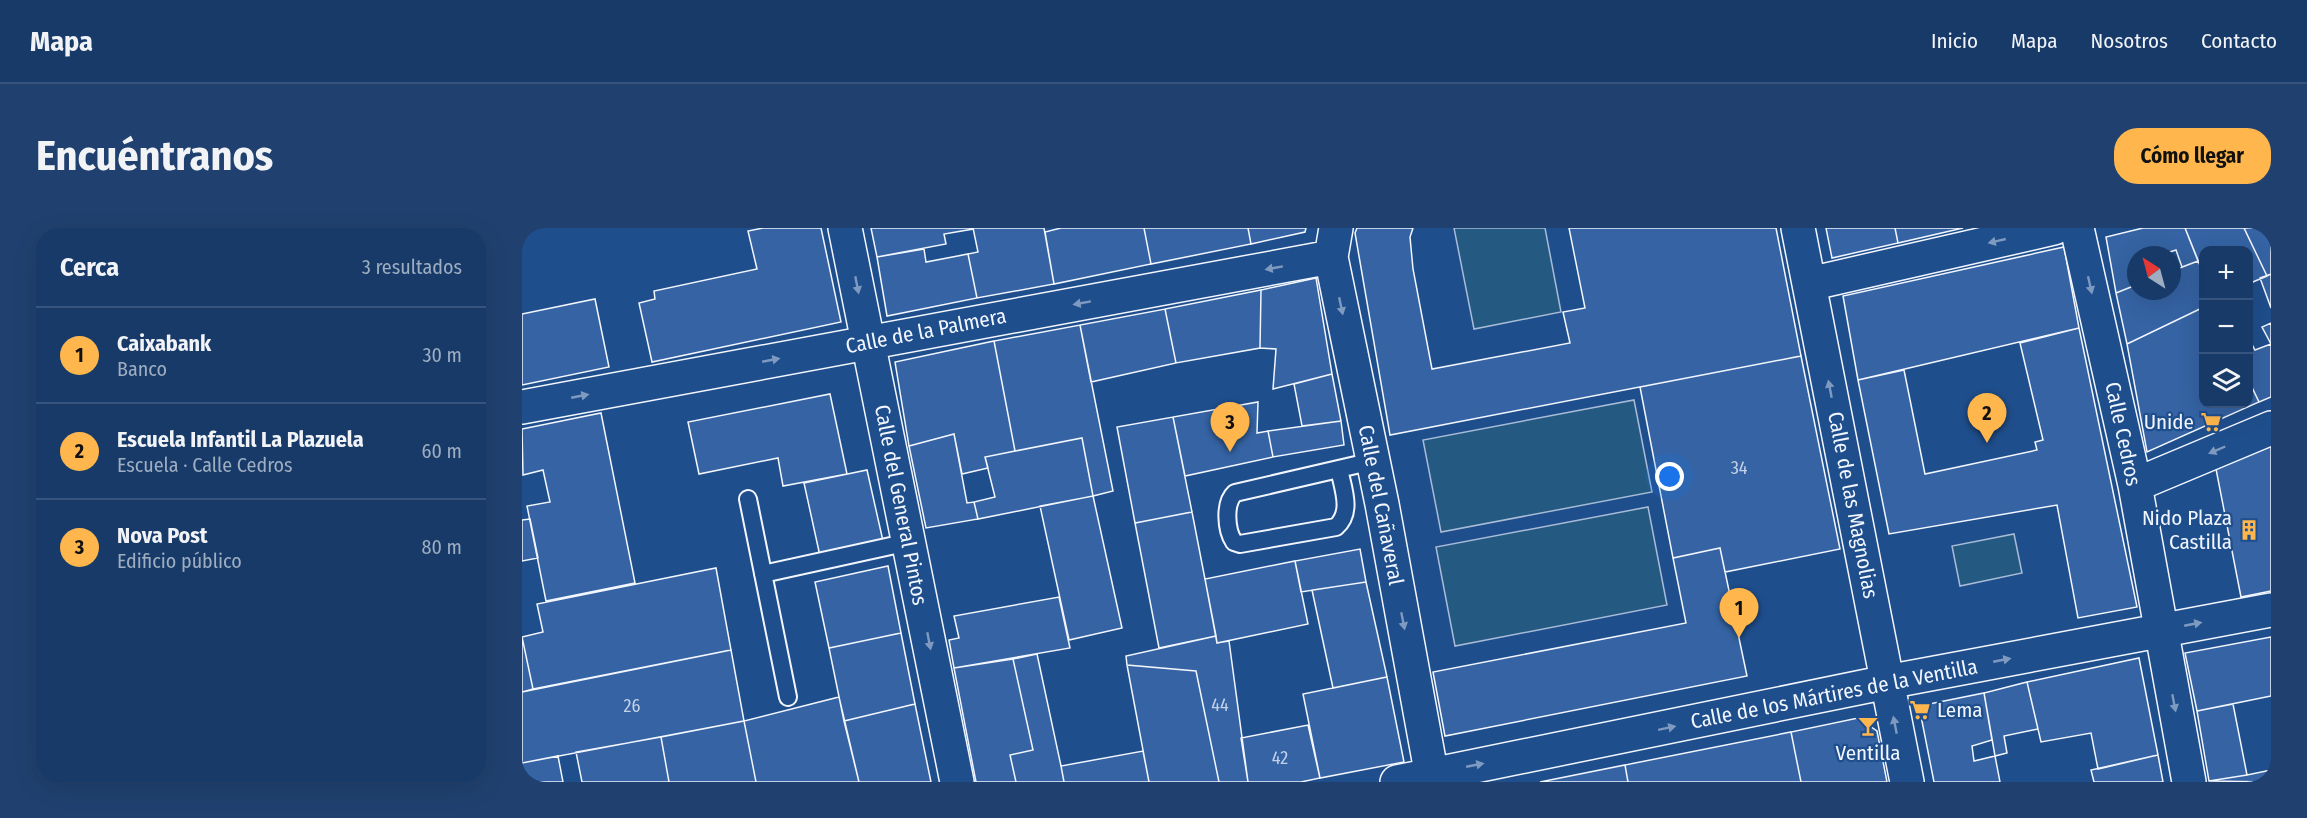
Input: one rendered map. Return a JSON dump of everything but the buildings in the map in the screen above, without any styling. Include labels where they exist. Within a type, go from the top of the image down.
[{"type":"street","name":"Calle del General Pintos","points":[[845,228],[957,782]]},
{"type":"street","name":"Calle de las Magnolias","points":[[1798,228],[1907,782]]},
{"type":"street","points":[[1809,284],[2054,228]]},
{"type":"street","name":"Calle Cedros","points":[[2077,228],[2135,485],[2189,782]]},
{"type":"street","name":"Calle de la Palmera","points":[[522,406],[868,342],[1334,242]]},
{"type":"street","name":"Calle del Cañaveral","points":[[1334,242],[1432,778]]},
{"type":"street","points":[[2135,485],[2271,428]]},
{"type":"street","name":"Calle de los Mártires de la Ventilla","points":[[1397,782],[1432,778],[1887,682],[2271,609]]},
{"type":"lane","points":[[1339,469],[1347,511],[1343,521],[1336,527],[1240,544],[1234,542],[1230,536],[1228,505],[1229,498],[1235,493],[1373,461]]},
{"type":"lane","points":[[748,499],[788,697]]},
{"type":"lane","points":[[763,574],[909,542]]},
{"type":"shaded area","points":[[1454,228],[1545,228],[1561,312],[1474,329]]},
{"type":"shaded area","points":[[1634,400],[1652,492],[1441,532],[1423,440]]},
{"type":"shaded area","points":[[1648,507],[1667,605],[1455,646],[1436,547]]},
{"type":"shaded area","points":[[2014,534],[2022,573],[1960,586],[1952,546]]},
{"type":"place","name":"Unide","points":[[2211,422]]},
{"type":"place","name":"Escuela Infantil La Plazuela","points":[[1987,443]]},
{"type":"place","name":"Nova Post","points":[[1230,452]]},
{"type":"place","name":"Nido Plaza Castilla","points":[[2249,530]]},
{"type":"place","name":"Caixabank","points":[[1739,638]]},
{"type":"place","name":"Lema","points":[[1920,710]]},
{"type":"place","name":"Ventilla","points":[[1868,726]]}]
